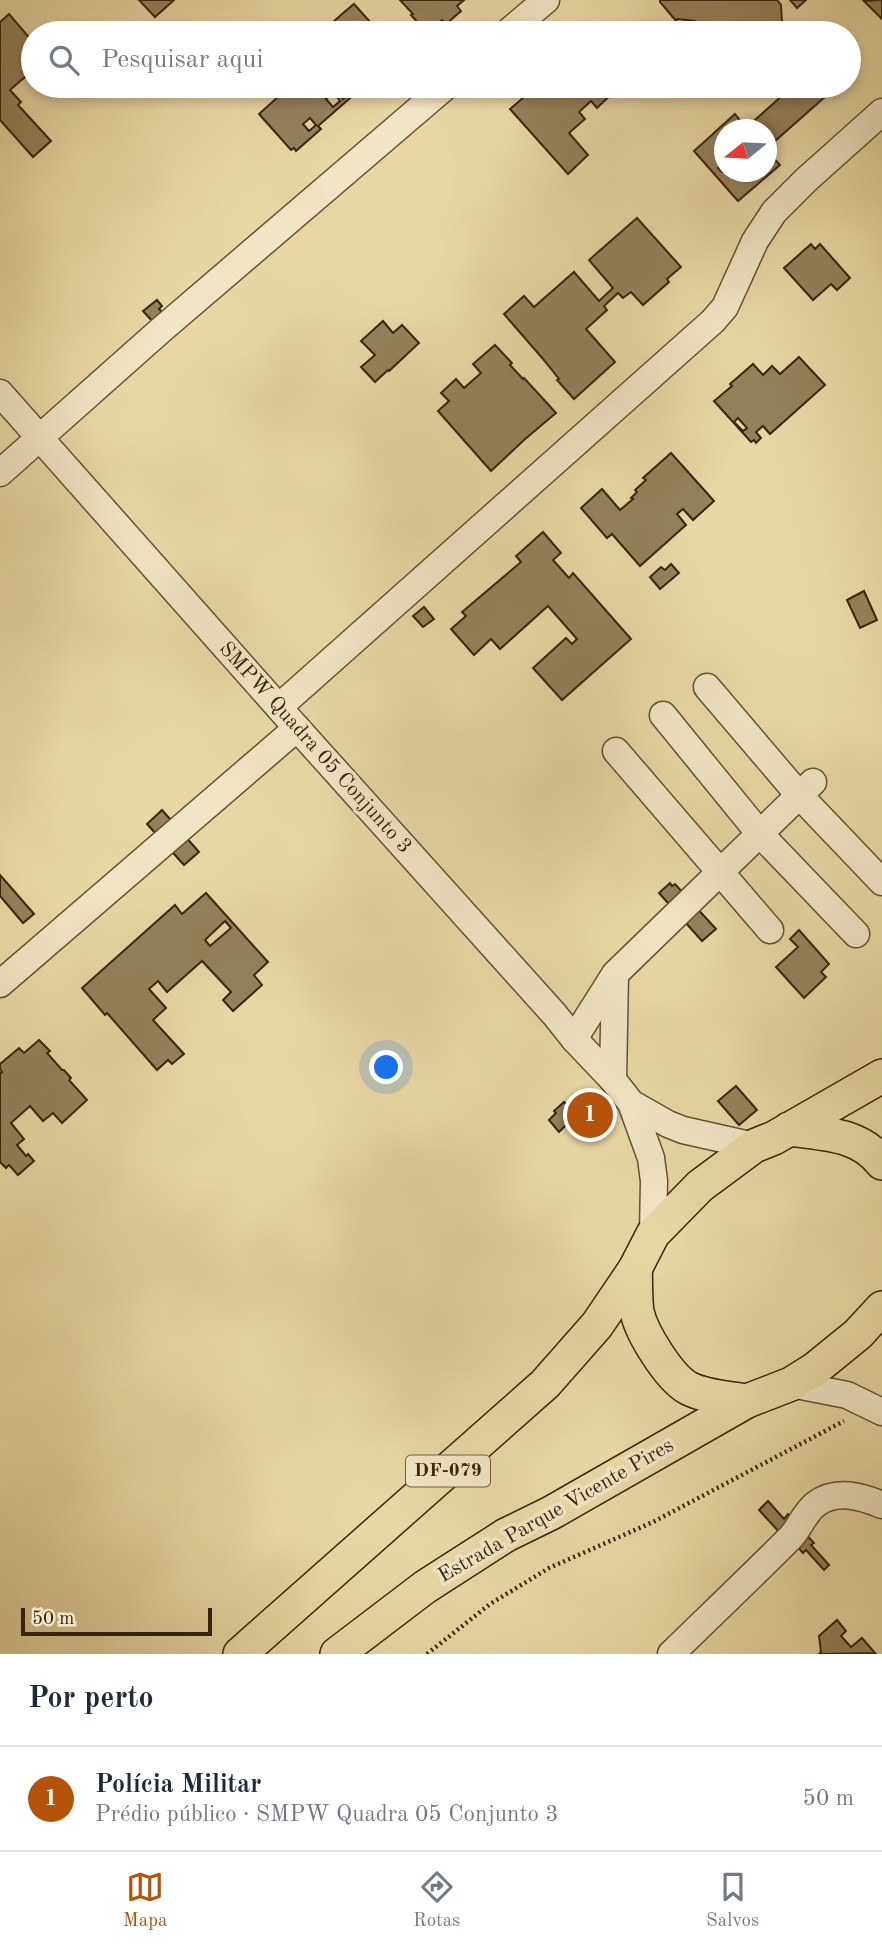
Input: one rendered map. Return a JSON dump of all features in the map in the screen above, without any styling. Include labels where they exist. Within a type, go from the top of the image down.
[{"type":"main road","name":"DF-079","points":[[240,1654],[545,1384],[597,1325],[635,1269],[653,1234],[701,1186],[754,1146],[774,1138],[882,1076]]},
{"type":"main road","points":[[789,1129],[842,1137],[863,1144],[882,1163]]},
{"type":"main road","points":[[635,1269],[638,1313],[648,1340],[662,1360],[687,1387],[700,1393],[747,1401]]},
{"type":"main road","name":"Estrada Parque Vicente Pires","points":[[337,1654],[425,1587],[506,1535],[551,1513],[747,1401],[792,1384],[858,1334],[882,1308]]},
{"type":"street","points":[[521,21],[546,0]]},
{"type":"street","points":[[0,472],[432,98]]},
{"type":"street","points":[[279,707],[713,321],[725,307],[755,241],[774,212],[882,112]]},
{"type":"street","name":"SMPW Quadra 05 Conjunto 3","points":[[0,393],[631,1102]]},
{"type":"street","points":[[707,687],[806,789],[882,882]]},
{"type":"street","points":[[663,715],[760,834],[856,934]]},
{"type":"street","points":[[0,984],[297,728]]},
{"type":"street","points":[[616,751],[770,930]]},
{"type":"street","points":[[574,1040],[615,974],[806,789]]},
{"type":"street","points":[[613,1080],[615,974]]},
{"type":"street","points":[[631,1102],[683,1130],[754,1146]]},
{"type":"street","points":[[631,1102],[651,1158],[654,1181],[653,1234]]},
{"type":"street","points":[[792,1384],[847,1395],[876,1408]]},
{"type":"street","points":[[671,1654],[793,1535],[815,1505],[833,1496],[852,1496],[866,1498],[882,1505]]},
{"type":"path","points":[[427,1654],[490,1604],[549,1568],[653,1522],[854,1416],[876,1408]]},
{"type":"building","points":[[139,0],[174,0],[155,17]]},
{"type":"building","points":[[400,0],[464,0],[457,6],[461,11],[449,21],[416,21],[411,15],[413,14]]},
{"type":"building","points":[[777,0],[781,5],[782,21],[676,21],[660,2]]},
{"type":"building","points":[[790,0],[806,0],[797,8]]},
{"type":"building","points":[[882,0],[882,19],[864,1]]},
{"type":"building","points":[[354,4],[369,21],[334,21]]},
{"type":"building","points":[[9,14],[21,28],[21,80],[10,90],[21,102],[18,105],[51,141],[33,157],[0,120],[0,22]]},
{"type":"building","points":[[277,98],[327,98],[333,107],[340,101],[338,98],[350,98],[318,126],[321,129],[296,151],[294,148],[291,150],[259,114]],"holes":[[[310,118],[316,125],[309,131],[303,124]]]},
{"type":"building","points":[[523,98],[607,98],[597,108],[591,101],[579,112],[585,119],[569,133],[588,155],[568,174],[510,109]]},
{"type":"building","points":[[780,98],[824,98],[777,139],[777,119],[756,119]]},
{"type":"building","points":[[714,133],[714,174],[694,151]]},
{"type":"building","points":[[721,182],[760,182],[738,201]]},
{"type":"building","points":[[637,218],[681,267],[667,279],[669,282],[643,305],[631,292],[623,298],[618,293],[604,306],[607,310],[586,329],[615,362],[574,399],[504,314],[524,296],[534,307],[574,272],[599,301],[613,288],[589,260]]},
{"type":"building","points":[[811,244],[815,249],[820,244],[850,278],[837,290],[831,284],[813,300],[784,268]]},
{"type":"building","points":[[157,300],[162,306],[159,309],[165,315],[155,324],[143,311]]},
{"type":"building","points":[[383,321],[393,333],[402,325],[419,343],[375,382],[361,367],[375,355],[361,341]]},
{"type":"building","points":[[495,345],[512,363],[510,365],[556,413],[491,471],[438,411],[449,401],[441,393],[456,379],[464,388],[481,373],[473,364]]},
{"type":"building","points":[[799,357],[825,385],[770,434],[763,426],[756,432],[761,438],[756,443],[754,440],[751,442],[714,401],[753,364],[763,375],[772,366],[780,374]],"holes":[[[738,418],[747,428],[743,431],[734,422]]]},
{"type":"building","points":[[671,453],[714,501],[693,520],[683,509],[677,514],[686,525],[640,566],[612,534],[607,538],[581,508],[602,489],[620,510],[633,499],[631,498],[637,492],[635,490],[646,480],[643,478]]},
{"type":"building","points":[[543,532],[561,553],[553,560],[569,578],[573,573],[631,639],[562,700],[533,668],[566,638],[572,644],[577,639],[548,606],[500,649],[491,639],[474,655],[451,629],[466,616],[462,612],[521,562],[516,556]]},
{"type":"building","points":[[671,564],[679,573],[660,589],[650,577],[661,567],[665,570]]},
{"type":"building","points":[[864,591],[877,620],[860,628],[847,600]]},
{"type":"building","points":[[424,607],[434,619],[423,627],[413,616]]},
{"type":"building","points":[[162,810],[199,852],[184,865],[147,824]]},
{"type":"building","points":[[0,875],[34,914],[23,923],[0,896]]},
{"type":"building","points":[[670,883],[672,886],[675,884],[716,929],[702,941],[659,893]]},
{"type":"building","points":[[206,893],[268,962],[254,975],[262,985],[233,1011],[223,1000],[231,992],[202,961],[167,992],[158,981],[149,989],[166,1008],[153,1020],[184,1054],[172,1064],[168,1060],[157,1070],[82,988],[175,905],[182,914]],"holes":[[[225,921],[231,928],[210,946],[205,940]]]},
{"type":"building","points":[[799,930],[829,964],[821,972],[826,977],[804,998],[776,967],[798,947],[790,939]]},
{"type":"building","points":[[39,1040],[87,1100],[62,1123],[53,1113],[43,1121],[30,1106],[11,1123],[24,1139],[17,1145],[34,1161],[18,1175],[9,1165],[6,1168],[0,1162],[0,1064],[19,1048],[24,1053]]},
{"type":"building","points":[[736,1086],[757,1110],[739,1125],[718,1101]]},
{"type":"building","points":[[564,1102],[579,1119],[559,1132],[549,1120]]},
{"type":"building","points":[[768,1501],[784,1519],[788,1514],[814,1543],[811,1545],[829,1565],[824,1570],[806,1550],[803,1553],[783,1531],[780,1533],[759,1510]]},
{"type":"building","points":[[837,1620],[846,1631],[841,1636],[851,1647],[862,1638],[875,1653],[819,1654],[819,1636]]},
{"type":"place","name":"Polícia Militar","points":[[590,1115]]}]
